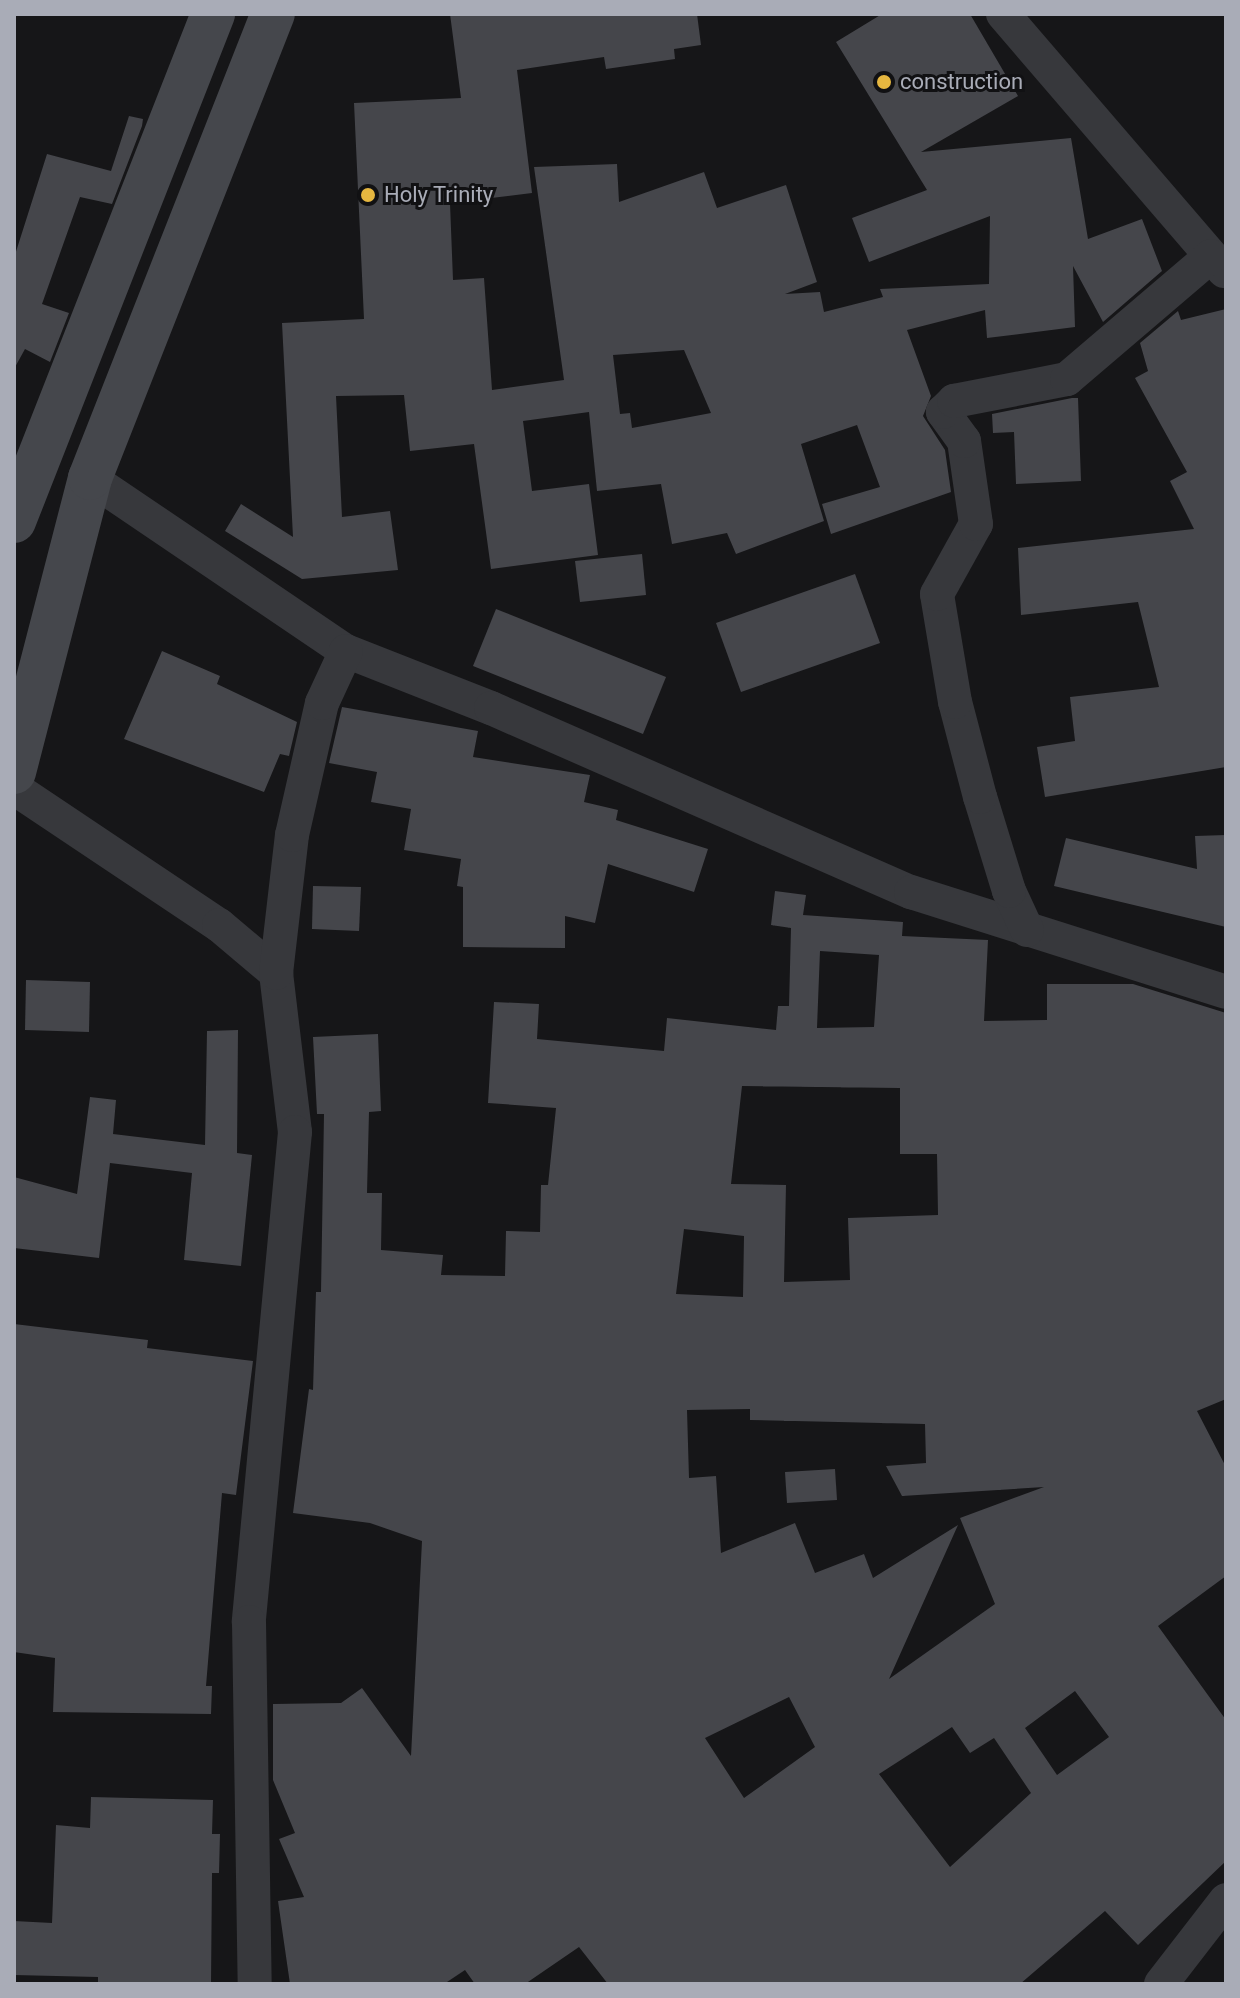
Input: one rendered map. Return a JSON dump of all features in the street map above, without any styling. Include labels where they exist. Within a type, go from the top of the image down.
[{"type":"street","points":[[14,521],[213,14]]},
{"type":"street","points":[[14,772],[90,478],[273,14]]},
{"type":"street","points":[[1003,14],[1219,265],[1067,379],[954,401],[943,412],[964,441],[976,524],[937,594],[955,702],[980,797],[1009,891],[1027,930]]},
{"type":"street","points":[[90,478],[346,651],[491,708],[911,892],[1226,992]]},
{"type":"street","points":[[255,1984],[249,1622],[295,1132],[276,973],[296,820],[322,703],[346,651]]},
{"type":"street","points":[[14,788],[219,925],[276,973]]},
{"type":"street","points":[[1161,1984],[1226,1900]]},
{"type":"building","points":[[450,14],[697,14],[701,45],[674,49],[675,59],[606,69],[604,57],[517,70],[532,193],[450,203],[453,280],[484,278],[492,390],[564,380],[534,167],[617,164],[619,202],[704,172],[717,208],[786,185],[817,282],[785,294],[820,292],[824,312],[883,297],[880,289],[989,284],[990,216],[869,262],[852,218],[927,190],[836,42],[882,14],[970,14],[1018,96],[921,152],[1071,138],[1088,239],[1142,219],[1162,271],[1103,322],[1073,266],[1075,327],[987,338],[985,310],[907,330],[931,396],[923,416],[945,450],[951,492],[831,534],[822,504],[880,487],[857,425],[801,444],[824,521],[736,554],[727,533],[672,544],[661,484],[597,491],[589,412],[523,421],[532,491],[589,484],[598,555],[491,569],[474,444],[410,451],[404,395],[336,396],[342,517],[390,511],[398,570],[302,579],[225,531],[241,504],[293,537],[282,323],[364,319],[354,103],[461,98]],"holes":[[[684,350],[711,413],[632,428],[630,413],[620,414],[613,355]]]},
{"type":"building","points":[[129,116],[143,119],[142,126],[112,204],[80,197],[42,304],[69,313],[50,362],[25,349],[14,369],[14,258],[47,154],[111,171]]},
{"type":"building","points":[[1226,309],[1226,767],[1045,797],[1037,747],[1075,741],[1070,697],[1159,687],[1138,602],[1021,615],[1018,548],[1194,529],[1170,481],[1187,472],[1135,378],[1148,371],[1140,343],[1178,311],[1181,320]]},
{"type":"building","points":[[1078,398],[1081,481],[1016,484],[1014,432],[993,433],[992,414]]},
{"type":"building","points":[[642,554],[646,595],[580,602],[575,561]]},
{"type":"building","points":[[855,574],[880,643],[741,692],[716,623]]},
{"type":"building","points":[[496,609],[666,677],[643,734],[473,666]]},
{"type":"building","points":[[162,651],[220,676],[217,684],[297,722],[289,756],[280,754],[264,792],[124,739]]},
{"type":"building","points":[[342,707],[478,731],[473,757],[590,775],[584,802],[618,810],[616,820],[708,849],[694,892],[608,864],[595,923],[565,916],[565,948],[463,947],[463,887],[457,886],[461,859],[404,850],[411,809],[371,802],[377,772],[329,763]]},
{"type":"building","points":[[1226,835],[1226,927],[1054,886],[1066,838],[1197,869],[1195,836]]},
{"type":"building","points":[[313,886],[361,887],[359,931],[312,929]]},
{"type":"building","points":[[775,891],[806,895],[803,915],[903,922],[902,936],[988,940],[984,1021],[1047,1020],[1047,984],[1133,984],[1226,1013],[1226,1399],[1197,1411],[1226,1467],[1226,1576],[1158,1626],[1226,1720],[1226,1861],[1138,1945],[1105,1911],[1020,1984],[608,1984],[579,1947],[525,1984],[475,1984],[465,1970],[444,1984],[290,1984],[278,1901],[304,1897],[279,1839],[295,1833],[273,1780],[273,1704],[341,1703],[362,1688],[411,1756],[422,1541],[370,1523],[293,1513],[309,1389],[313,1390],[316,1292],[321,1292],[324,1114],[317,1114],[313,1037],[378,1034],[381,1111],[369,1112],[367,1193],[382,1193],[381,1250],[443,1255],[441,1275],[505,1276],[506,1231],[540,1232],[541,1185],[548,1185],[556,1108],[488,1103],[494,1002],[539,1004],[537,1039],[664,1051],[667,1018],[776,1030],[778,1006],[789,1006],[791,928],[771,925]],"holes":[[[820,951],[879,955],[874,1027],[817,1028]],[[742,1086],[900,1088],[900,1154],[937,1154],[938,1215],[848,1218],[850,1280],[784,1282],[786,1185],[731,1184]],[[684,1229],[744,1236],[743,1297],[676,1294]],[[750,1409],[750,1420],[925,1424],[926,1463],[886,1466],[902,1496],[1044,1487],[960,1518],[995,1604],[889,1679],[958,1525],[873,1578],[864,1554],[815,1573],[795,1523],[721,1553],[716,1476],[689,1478],[687,1410]],[[1075,1691],[1109,1737],[1057,1775],[1025,1728]],[[789,1697],[815,1747],[744,1798],[705,1738]],[[952,1727],[970,1753],[994,1738],[1031,1793],[950,1867],[879,1774]]]},
{"type":"building","points":[[26,980],[90,982],[89,1032],[25,1030]]},
{"type":"building","points":[[238,1030],[237,1153],[252,1155],[241,1266],[184,1260],[192,1173],[110,1163],[99,1258],[14,1248],[14,1177],[77,1194],[90,1097],[116,1100],[113,1134],[205,1145],[207,1031]]},
{"type":"building","points":[[14,1324],[148,1340],[147,1348],[253,1361],[236,1495],[222,1493],[206,1686],[212,1686],[211,1714],[53,1712],[55,1658],[14,1652]]},
{"type":"building","points":[[835,1469],[837,1500],[787,1503],[785,1472]]},
{"type":"building","points":[[91,1797],[213,1800],[212,1834],[220,1834],[219,1873],[212,1873],[211,1984],[98,1984],[98,1977],[14,1975],[14,1921],[52,1923],[56,1825],[90,1828]]},
{"type":"place","name":"construction","points":[[884,82]]},
{"type":"place","name":"Holy Trinity","points":[[368,195]]}]
